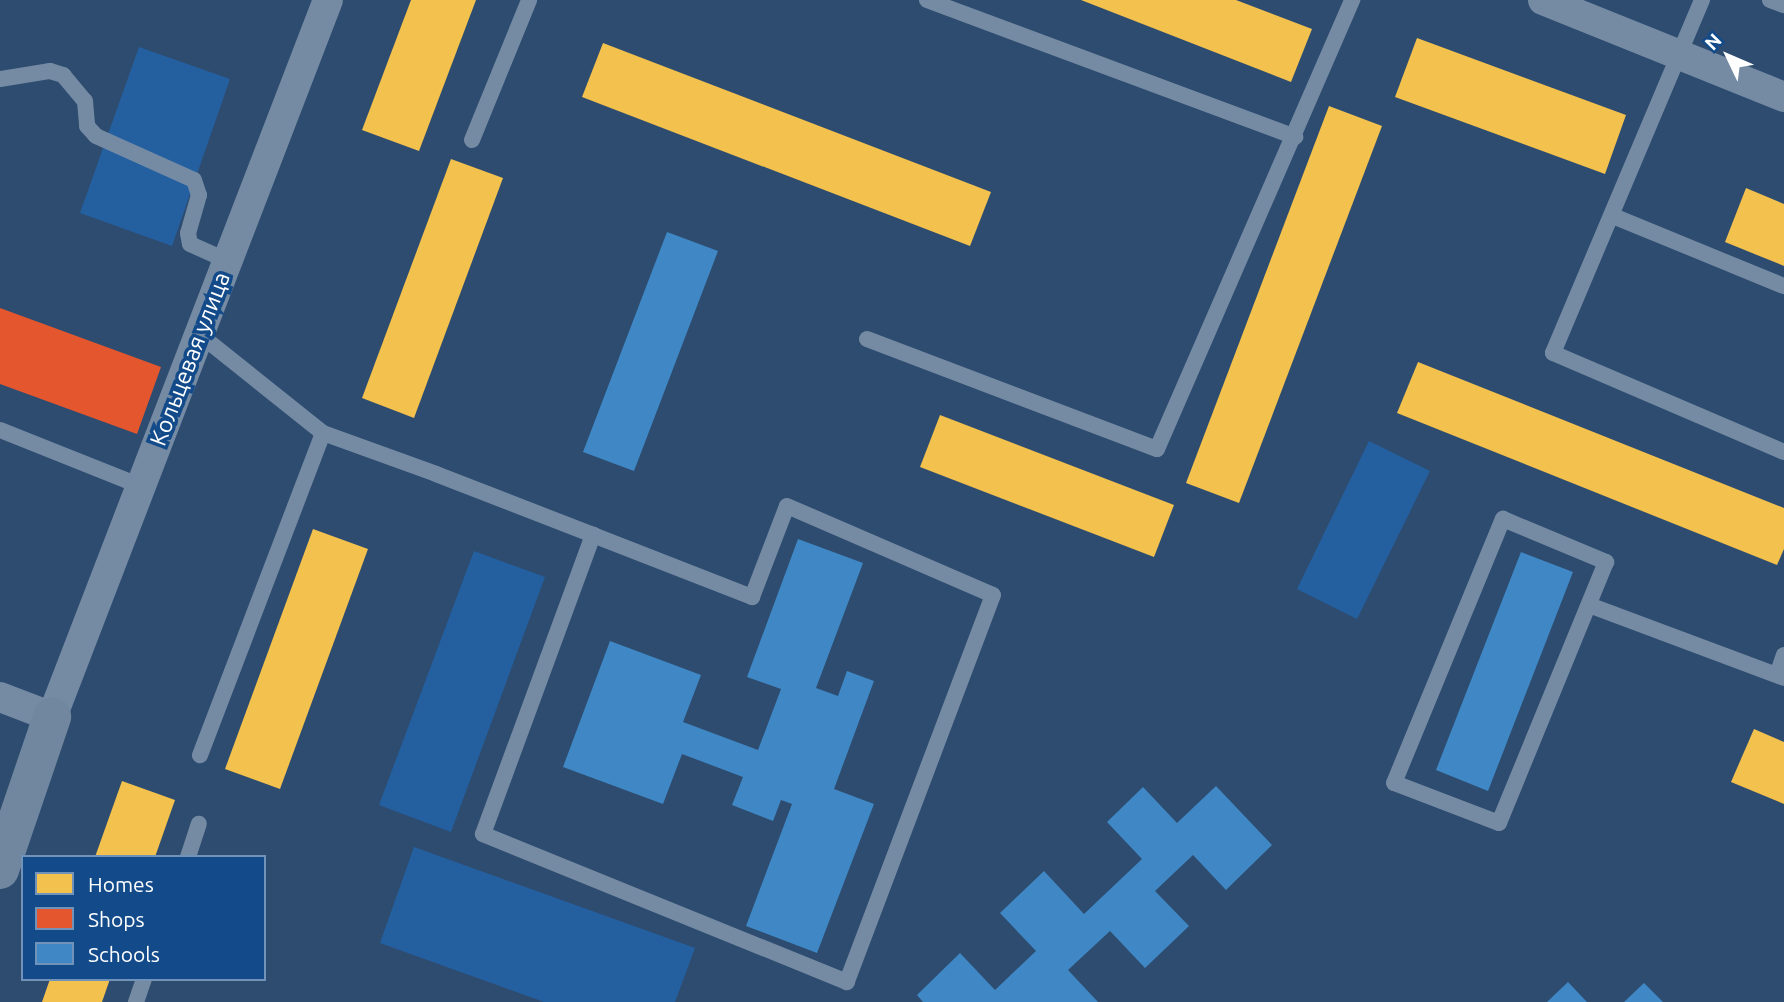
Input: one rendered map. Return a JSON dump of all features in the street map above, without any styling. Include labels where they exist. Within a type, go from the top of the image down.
[{"type":"street","name":"Кольцевая улица","points":[[0,870],[52,717],[328,0]]},
{"type":"street","points":[[1543,0],[1683,53],[1784,97]]},
{"type":"street","points":[[0,697],[52,717]]},
{"type":"street","name":"Кольцевая улица","points":[[0,792],[52,717]]},
{"type":"lane","points":[[472,141],[529,0]]},
{"type":"lane","points":[[927,0],[1295,136]]},
{"type":"lane","points":[[867,339],[1157,449],[1352,0]]},
{"type":"lane","points":[[1702,0],[1683,53],[1553,352],[1784,452]]},
{"type":"lane","points":[[1770,0],[1784,5]]},
{"type":"lane","points":[[0,79],[50,71],[63,75],[85,101],[87,125],[96,136],[194,180],[199,195],[188,233],[190,244],[228,261]]},
{"type":"lane","points":[[1613,216],[1784,286]]},
{"type":"lane","points":[[199,334],[323,433],[593,535],[752,597],[787,506],[993,595],[847,982],[483,834],[593,535]]},
{"type":"lane","points":[[0,430],[141,486]]},
{"type":"lane","points":[[200,755],[323,433]]},
{"type":"lane","points":[[1503,519],[1606,562],[1589,605],[1499,823],[1394,783],[1503,519]]},
{"type":"lane","points":[[1589,605],[1780,676],[1784,655]]},
{"type":"lane","points":[[189,855],[199,824]]},
{"type":"lane","points":[[136,1002],[143,981]]},
{"type":"shaded area","points":[[139,47],[230,79],[172,246],[80,213]]},
{"type":"shaded area","points":[[1369,441],[1430,471],[1357,619],[1297,589]]},
{"type":"shaded area","points":[[474,551],[545,577],[451,832],[379,805]]},
{"type":"shaded area","points":[[414,847],[695,948],[675,1002],[544,1002],[380,943]]},
{"type":"building: Homes","points":[[411,0],[476,0],[419,151],[362,130]]},
{"type":"building: Homes","points":[[1081,0],[1236,0],[1312,29],[1291,82]]},
{"type":"building: Homes","points":[[1417,38],[1626,115],[1605,174],[1395,97]]},
{"type":"building: Homes","points":[[603,43],[991,192],[970,246],[582,97]]},
{"type":"building: Homes","points":[[1329,106],[1382,126],[1239,503],[1186,483]]},
{"type":"building: Homes","points":[[451,159],[503,178],[414,418],[362,398]]},
{"type":"building: Homes","points":[[1746,188],[1784,204],[1784,266],[1725,242]]},
{"type":"building: Homes","points":[[1418,362],[1784,508],[1784,549],[1777,565],[1397,413]]},
{"type":"building: Homes","points":[[940,415],[1174,505],[1154,557],[920,467]]},
{"type":"building: Homes","points":[[313,529],[368,549],[280,789],[225,769]]},
{"type":"building: Homes","points":[[1754,729],[1784,742],[1784,804],[1731,782]]},
{"type":"building: Homes","points":[[122,781],[175,800],[156,855],[96,855]]},
{"type":"building: Homes","points":[[49,981],[109,981],[102,1002],[42,1002]]},
{"type":"building: Shops","points":[[0,308],[161,367],[137,434],[0,384]]},
{"type":"building: Schools","points":[[667,232],[718,251],[634,471],[583,452]]},
{"type":"building: Schools","points":[[798,539],[863,563],[816,688],[838,696],[847,671],[874,681],[834,789],[874,804],[817,953],[746,926],[792,804],[781,800],[773,821],[732,805],[743,777],[682,754],[663,804],[563,767],[610,641],[701,675],[683,722],[758,750],[781,689],[747,677]]},
{"type":"building: Schools","points":[[1521,552],[1573,572],[1488,791],[1436,770]]},
{"type":"building: Schools","points":[[1216,786],[1272,845],[1226,890],[1193,855],[1155,891],[1189,926],[1145,968],[1110,931],[1068,970],[1098,1002],[923,1002],[917,995],[960,953],[995,990],[1036,951],[1000,913],[1044,871],[1084,914],[1142,859],[1107,822],[1143,787],[1177,823]]},
{"type":"building: Schools","points":[[1568,982],[1587,1002],[1547,1002]]},
{"type":"building: Schools","points":[[1644,983],[1663,1002],[1624,1002]]}]
